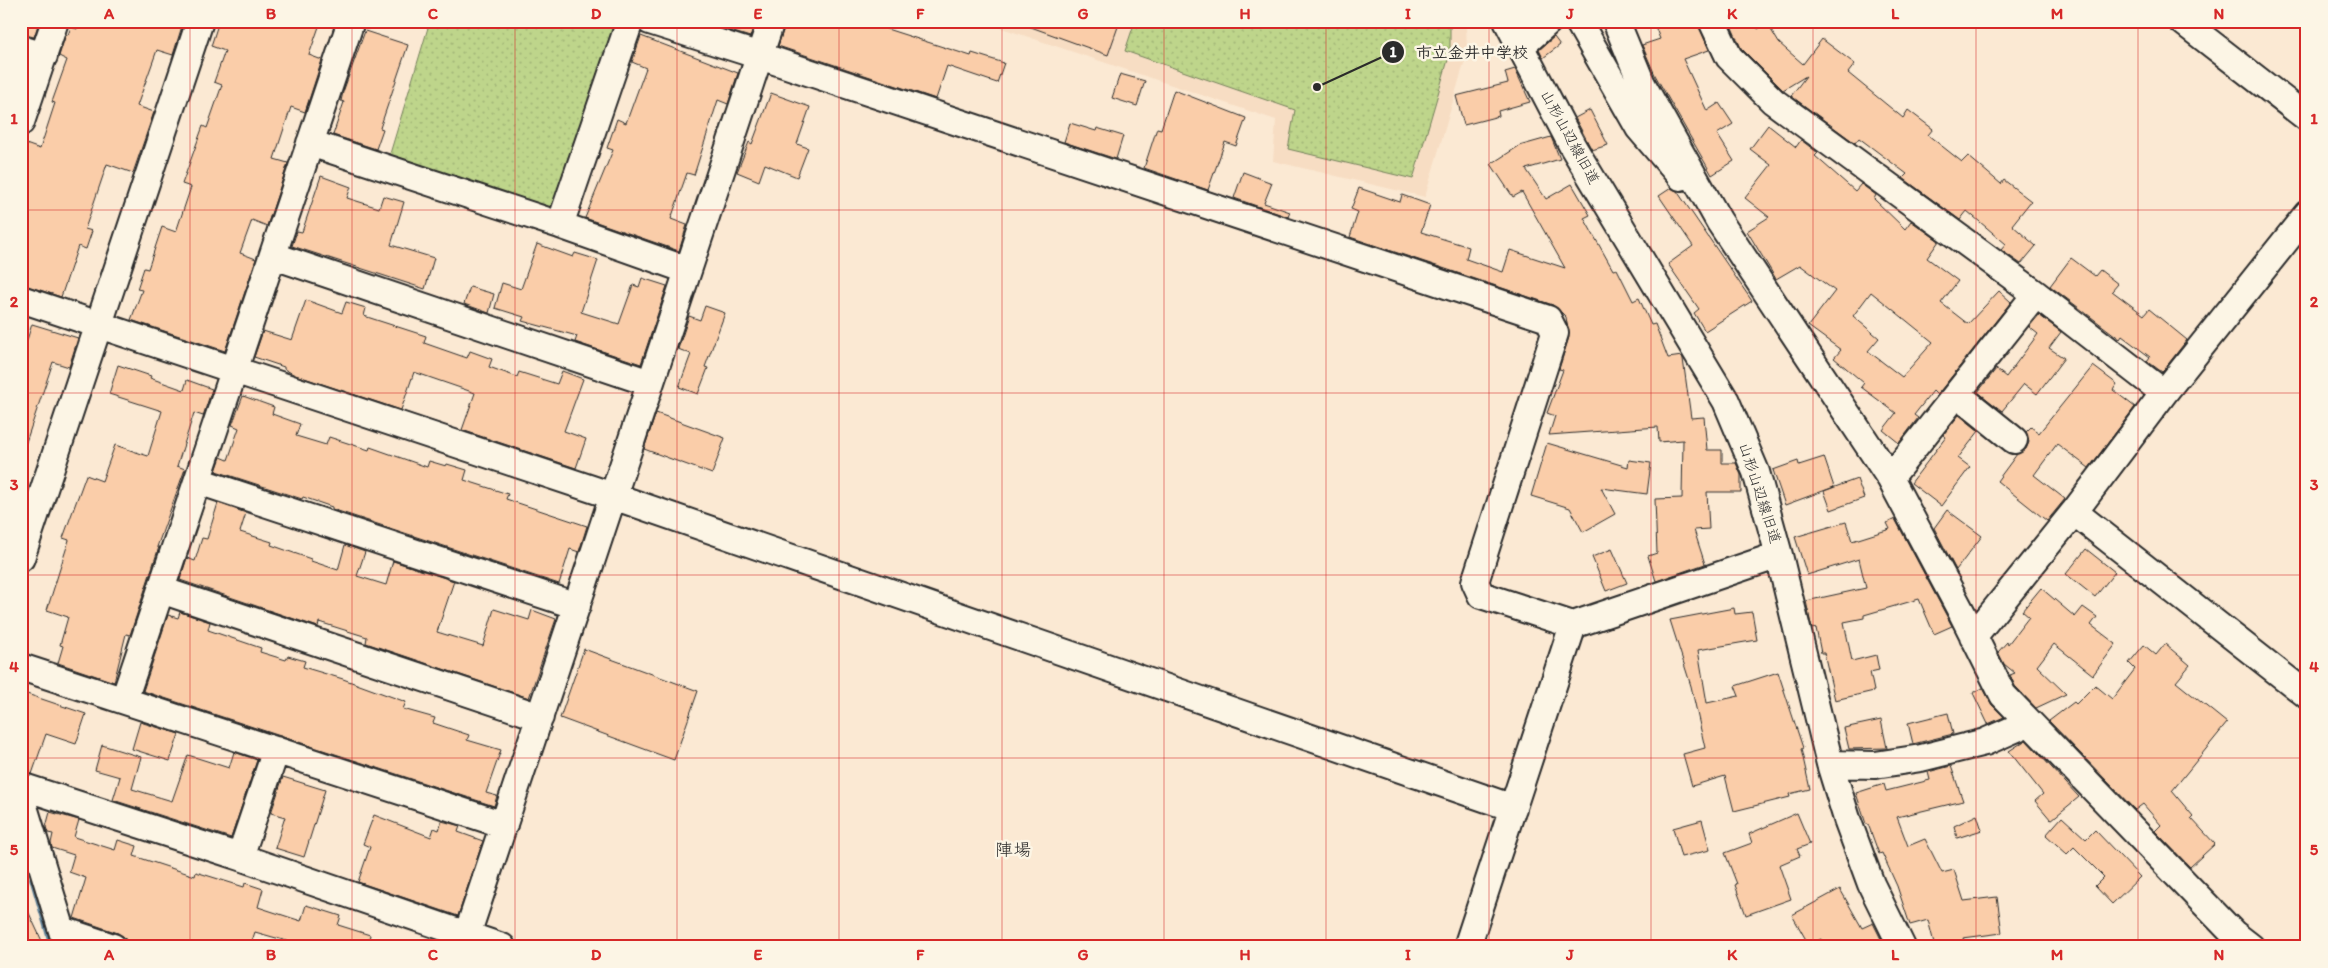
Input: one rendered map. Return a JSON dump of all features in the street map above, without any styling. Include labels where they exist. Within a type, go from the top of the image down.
[{"type":"street","points":[[21,122],[32,53],[55,21]]},
{"type":"street","points":[[21,558],[200,21]]},
{"type":"street","points":[[124,700],[351,21]]},
{"type":"street","points":[[560,225],[630,21]]},
{"type":"street","points":[[650,21],[1548,319],[1555,333],[1475,582],[1481,595],[1573,625],[1779,555]]},
{"type":"street","points":[[465,941],[771,21]]},
{"type":"street","name":"山形山辺線旧道","points":[[1507,21],[1574,147],[1726,401],[1756,472],[1779,555],[1830,764],[1847,819],[1871,884],[1902,947]]},
{"type":"street","points":[[1520,47],[1550,21]]},
{"type":"street","points":[[1578,21],[1639,128],[1719,221]]},
{"type":"street","points":[[1616,21],[1641,82],[1719,221],[1890,478],[1962,613],[2003,695],[2233,933],[2251,947]]},
{"type":"street","points":[[1712,21],[1729,57],[1773,100],[2036,294],[2164,393]]},
{"type":"street","points":[[2182,21],[2307,118]]},
{"type":"street","points":[[310,143],[560,225],[687,270]]},
{"type":"street","points":[[1973,637],[2074,512],[2164,393],[2307,214]]},
{"type":"street","points":[[274,256],[650,383]]},
{"type":"street","points":[[1890,478],[2036,294]]},
{"type":"street","points":[[21,299],[613,496],[1513,808]]},
{"type":"street","points":[[1957,394],[2014,440]]},
{"type":"street","points":[[198,481],[576,606]]},
{"type":"street","points":[[2074,512],[2307,695]]},
{"type":"street","points":[[161,590],[540,717]]},
{"type":"street","points":[[1467,947],[1573,625]]},
{"type":"street","points":[[21,667],[504,825]]},
{"type":"street","points":[[1830,764],[1875,765],[1921,758],[1986,742],[2028,722]]},
{"type":"street","points":[[240,857],[276,750]]},
{"type":"street","points":[[21,786],[240,857],[465,941],[502,947]]},
{"type":"street","points":[[21,797],[65,938],[113,947]]},
{"type":"shaded area","points":[[981,21],[1466,21],[1467,53],[1425,197],[1273,161],[1276,120]]},
{"type":"green space","points":[[430,21],[630,21],[560,225],[386,167]]},
{"type":"green space","points":[[1135,21],[1450,21],[1450,53],[1413,179],[1288,149],[1295,110],[1125,51]]},
{"type":"building","points":[[25,21],[38,25],[34,37],[21,34]]},
{"type":"building","points":[[79,21],[176,21],[183,23],[173,55],[157,50],[137,106],[154,112],[133,173],[107,164],[85,229],[92,231],[86,249],[78,246],[61,297],[21,284],[21,160],[26,144],[40,149],[55,103],[52,102],[67,60],[59,56],[66,34],[68,35],[71,27],[77,29]]},
{"type":"building","points":[[219,21],[321,21],[309,55],[322,60],[305,112],[291,107],[274,159],[288,163],[267,226],[252,220],[240,253],[256,259],[225,351],[131,320],[142,290],[137,289],[144,268],[148,269],[162,227],[176,232],[191,187],[182,184],[203,126],[207,128],[222,85],[214,82],[225,51],[211,46]]},
{"type":"building","points":[[708,21],[755,21],[750,37],[708,24]]},
{"type":"building","points":[[786,21],[862,21],[971,56],[972,53],[1004,63],[997,83],[947,66],[936,99],[778,46]]},
{"type":"building","points":[[1021,21],[1120,21],[1108,55],[1020,23]]},
{"type":"building","points":[[1653,21],[1697,21],[1709,50],[1683,59],[1707,111],[1719,103],[1733,124],[1717,134],[1734,161],[1712,175],[1655,75],[1642,45],[1660,39]]},
{"type":"building","points":[[1729,21],[1754,21],[1758,29],[1767,23],[1779,43],[1803,64],[1822,39],[1855,64],[1848,73],[1903,118],[1908,110],[1933,129],[1928,135],[1962,162],[1968,156],[2001,184],[2004,180],[2031,201],[2012,225],[2036,246],[2021,264],[2001,250],[2006,244],[1967,211],[1960,220],[1903,178],[1907,174],[1859,138],[1855,143],[1791,96],[1806,76],[1783,90],[1741,48]]},
{"type":"building","points":[[365,31],[408,45],[380,128],[383,129],[376,149],[333,135],[344,102],[341,101],[343,92]]},
{"type":"building","points":[[641,36],[738,73],[728,104],[718,100],[694,175],[687,173],[671,219],[687,225],[679,251],[585,218],[613,150],[607,148],[617,119],[626,123],[646,68],[632,62]]},
{"type":"building","points":[[1554,37],[1560,45],[1543,58],[1539,50]]},
{"type":"building","points":[[1515,69],[1530,102],[1498,111],[1499,116],[1464,125],[1456,96],[1508,83],[1505,72]]},
{"type":"building","points":[[1120,74],[1145,81],[1137,106],[1112,98]]},
{"type":"building","points":[[1174,90],[1246,118],[1236,146],[1225,142],[1208,190],[1144,168],[1157,128],[1161,129]]},
{"type":"building","points":[[771,93],[810,107],[797,144],[808,148],[797,177],[765,164],[759,181],[737,172],[749,142],[752,144]]},
{"type":"building","points":[[1590,110],[1608,145],[1592,150],[1575,118]]},
{"type":"building","points":[[1070,123],[1096,131],[1097,128],[1123,136],[1116,159],[1064,142]]},
{"type":"building","points":[[1768,125],[1796,147],[1801,140],[1818,153],[1815,156],[1855,191],[1861,184],[1876,195],[1874,199],[1905,229],[1911,221],[1939,241],[1927,258],[1958,281],[1941,303],[1968,324],[1999,291],[2011,302],[1937,395],[1933,391],[1914,415],[1918,418],[1899,443],[1883,430],[1896,413],[1861,387],[1864,383],[1834,358],[1841,350],[1808,326],[1835,291],[1800,265],[1776,279],[1747,231],[1769,217],[1745,198],[1771,165],[1750,149]],"holes":[[[1871,292],[1933,342],[1902,377],[1868,351],[1879,338],[1853,316]]]},
{"type":"building","points":[[1551,137],[1560,159],[1526,169],[1546,199],[1572,184],[1590,215],[1584,218],[1613,270],[1617,269],[1633,301],[1639,298],[1651,325],[1655,324],[1668,358],[1682,356],[1691,418],[1704,417],[1707,450],[1722,450],[1722,463],[1736,463],[1741,475],[1741,492],[1707,492],[1709,529],[1694,530],[1705,564],[1656,581],[1648,556],[1657,553],[1655,499],[1682,498],[1683,440],[1659,442],[1658,427],[1549,435],[1555,416],[1547,413],[1563,370],[1559,369],[1569,337],[1566,317],[1561,312],[1553,305],[1350,237],[1358,212],[1351,209],[1359,188],[1400,202],[1402,195],[1430,205],[1421,232],[1469,247],[1466,259],[1503,272],[1510,250],[1565,268],[1522,192],[1513,197],[1491,164],[1519,146]]},
{"type":"building","points":[[1243,172],[1272,183],[1264,203],[1290,212],[1288,217],[1234,198]]},
{"type":"building","points":[[321,176],[351,187],[347,198],[379,208],[383,196],[404,202],[391,245],[434,258],[425,289],[292,246],[297,231],[302,232]]},
{"type":"building","points":[[1671,188],[1677,191],[1752,301],[1705,331],[1694,313],[1699,309],[1668,264],[1693,246],[1659,196]]},
{"type":"building","points":[[537,244],[573,257],[575,253],[598,260],[581,312],[619,324],[633,285],[639,287],[642,278],[667,286],[641,364],[575,342],[577,336],[522,321],[524,317],[495,308],[502,283],[521,289]]},
{"type":"building","points":[[2071,258],[2095,276],[2100,270],[2118,284],[2112,291],[2144,315],[2149,309],[2187,340],[2162,372],[2147,361],[2150,357],[2122,336],[2120,339],[2050,286]]},
{"type":"building","points":[[470,287],[494,294],[489,313],[464,304]]},
{"type":"building","points":[[306,300],[342,313],[346,302],[366,308],[364,316],[426,336],[424,343],[467,358],[470,351],[492,359],[489,367],[517,377],[519,372],[557,384],[562,371],[583,379],[564,431],[586,439],[576,468],[462,430],[475,393],[414,372],[401,410],[295,375],[284,369],[284,367],[254,357],[263,331],[292,340]]},
{"type":"building","points":[[705,306],[725,313],[705,367],[708,368],[698,394],[679,387],[691,354],[678,349],[689,316],[700,320]]},
{"type":"building","points":[[2039,315],[2061,332],[2049,348],[2064,358],[2037,394],[2024,384],[2002,411],[1978,392],[1996,369],[2006,377],[2038,334],[2029,327]]},
{"type":"building","points":[[32,324],[78,338],[69,367],[53,362],[24,448],[21,447],[21,359]]},
{"type":"building","points":[[118,365],[184,390],[187,380],[212,389],[203,416],[194,413],[177,466],[185,469],[157,547],[159,547],[130,635],[126,634],[114,682],[58,663],[63,646],[60,645],[68,617],[47,610],[69,540],[63,538],[86,475],[102,481],[115,445],[148,456],[162,411],[109,394]]},
{"type":"building","points":[[2093,366],[2117,384],[2113,390],[2135,407],[2089,468],[2057,444],[2034,475],[2065,499],[2047,521],[1997,481],[2017,454],[2026,449],[2029,442],[2026,432],[2031,427],[2039,433]]},
{"type":"building","points":[[243,396],[274,407],[272,414],[300,424],[296,436],[326,445],[329,437],[369,450],[370,447],[427,467],[429,461],[467,470],[464,480],[508,494],[506,499],[587,526],[579,552],[570,549],[559,584],[332,509],[332,507],[303,497],[302,499],[216,471],[221,457],[228,460],[239,428],[232,425]]},
{"type":"building","points":[[656,413],[725,438],[712,474],[644,449]]},
{"type":"building","points":[[1959,415],[1979,431],[1958,458],[1970,467],[1941,506],[1911,483],[1946,437],[1943,435]]},
{"type":"building","points":[[1547,443],[1628,467],[1629,460],[1651,463],[1647,494],[1601,488],[1615,514],[1583,532],[1570,508],[1531,496]]},
{"type":"building","points":[[1824,457],[1834,487],[1785,505],[1773,470],[1798,461],[1799,465]]},
{"type":"building","points":[[1857,479],[1864,498],[1831,510],[1824,491]]},
{"type":"building","points":[[218,503],[246,513],[240,532],[272,542],[271,545],[338,570],[345,545],[365,552],[357,576],[386,585],[393,561],[454,581],[437,632],[483,646],[494,609],[529,620],[532,610],[556,619],[529,698],[366,643],[367,637],[319,622],[318,627],[180,580],[187,558],[195,561],[202,538],[207,539]]},
{"type":"building","points":[[1947,510],[1982,536],[1956,570],[1934,528]]},
{"type":"building","points":[[1895,519],[1952,626],[1934,634],[1919,599],[1864,615],[1864,618],[1844,622],[1852,661],[1876,655],[1879,670],[1870,672],[1874,691],[1835,700],[1824,653],[1821,653],[1816,628],[1812,629],[1806,601],[1866,588],[1859,559],[1807,575],[1795,537],[1846,522],[1852,541],[1890,529],[1887,523]]},
{"type":"building","points":[[1612,549],[1627,583],[1606,591],[1592,557]]},
{"type":"building","points":[[2086,549],[2115,572],[2095,597],[2066,574]]},
{"type":"building","points":[[2041,588],[2075,617],[2083,607],[2097,617],[2091,625],[2116,644],[2093,675],[2054,644],[2037,666],[2066,694],[2036,708],[2015,686],[2010,675],[2015,673],[2004,664],[1998,652],[2007,642],[2008,644],[2029,617],[2022,611]]},
{"type":"building","points":[[1734,608],[1735,614],[1752,612],[1757,640],[1698,650],[1707,703],[1739,696],[1735,686],[1778,672],[1803,748],[1801,749],[1810,789],[1789,794],[1790,797],[1734,811],[1725,776],[1692,786],[1683,754],[1705,748],[1691,686],[1670,620]]},
{"type":"building","points":[[180,612],[210,622],[208,630],[261,648],[260,652],[286,660],[288,656],[305,661],[303,667],[343,679],[406,702],[403,709],[435,718],[433,723],[469,735],[467,740],[501,750],[486,793],[497,796],[494,806],[143,691],[168,615],[178,618]]},
{"type":"building","points":[[2165,644],[2190,665],[2176,682],[2227,723],[2172,791],[2193,816],[2191,818],[2215,844],[2190,867],[2155,831],[2161,825],[2143,804],[2135,810],[2049,721],[2074,702],[2076,704],[2095,685],[2112,699],[2135,669],[2129,663],[2144,645],[2156,655]]},
{"type":"building","points":[[584,649],[698,691],[674,760],[560,718]]},
{"type":"building","points":[[1983,688],[1992,705],[2004,717],[1988,724],[1973,693]]},
{"type":"building","points":[[21,692],[86,714],[76,744],[46,734],[32,774],[21,771]]},
{"type":"building","points":[[1948,713],[1953,734],[1913,744],[1908,723]]},
{"type":"building","points":[[1881,720],[1887,748],[1849,749],[1844,728]]},
{"type":"building","points":[[140,722],[179,734],[170,761],[132,749]]},
{"type":"building","points":[[2026,740],[2079,797],[2051,820],[2035,801],[2043,794],[2009,751]]},
{"type":"building","points":[[102,745],[141,757],[132,789],[172,801],[188,755],[229,768],[234,752],[257,760],[231,838],[113,800],[120,777],[95,770]]},
{"type":"building","points":[[1951,766],[1963,801],[1897,817],[1908,846],[1925,839],[1942,873],[1954,870],[1964,901],[1997,897],[2002,933],[1963,938],[1965,947],[1935,947],[1928,920],[1910,925],[1897,886],[1882,853],[1879,854],[1868,824],[1866,824],[1856,793],[1884,784],[1886,791],[1930,780],[1928,772]]},
{"type":"building","points":[[283,777],[325,790],[304,857],[275,848],[285,817],[271,813]]},
{"type":"building","points":[[50,812],[79,820],[74,837],[115,850],[118,840],[137,846],[134,856],[195,876],[196,872],[244,887],[245,883],[263,889],[258,907],[301,921],[306,905],[341,916],[338,925],[370,935],[367,947],[308,947],[255,932],[250,947],[128,946],[124,937],[118,933],[74,918],[86,878],[69,872],[74,855],[52,848],[53,834],[48,833],[46,827]]},
{"type":"building","points":[[1797,813],[1810,844],[1797,849],[1800,856],[1779,865],[1791,899],[1746,915],[1725,853],[1752,843],[1749,834]]},
{"type":"building","points":[[374,815],[431,837],[434,828],[439,830],[442,821],[460,826],[458,832],[483,841],[458,916],[358,882],[370,847],[363,844]]},
{"type":"building","points":[[1977,815],[1982,830],[1957,838],[1954,826]]},
{"type":"building","points":[[2062,817],[2086,839],[2095,830],[2140,877],[2112,904],[2095,886],[2104,877],[2074,847],[2067,854],[2046,835]]},
{"type":"building","points":[[1702,820],[1710,850],[1681,857],[1673,828]]},
{"type":"building","points":[[1840,889],[1862,928],[1873,923],[1885,947],[1824,947],[1821,939],[1809,945],[1792,915]]},
{"type":"building","points":[[21,896],[42,941],[29,947],[21,947]]},
{"type":"waterway","points":[[32,879],[52,947]]},
{"type":"place","name":"市立金井中学校","points":[[1317,87]]},
{"type":"district","name":"陣場","points":[[1013,850]]}]
